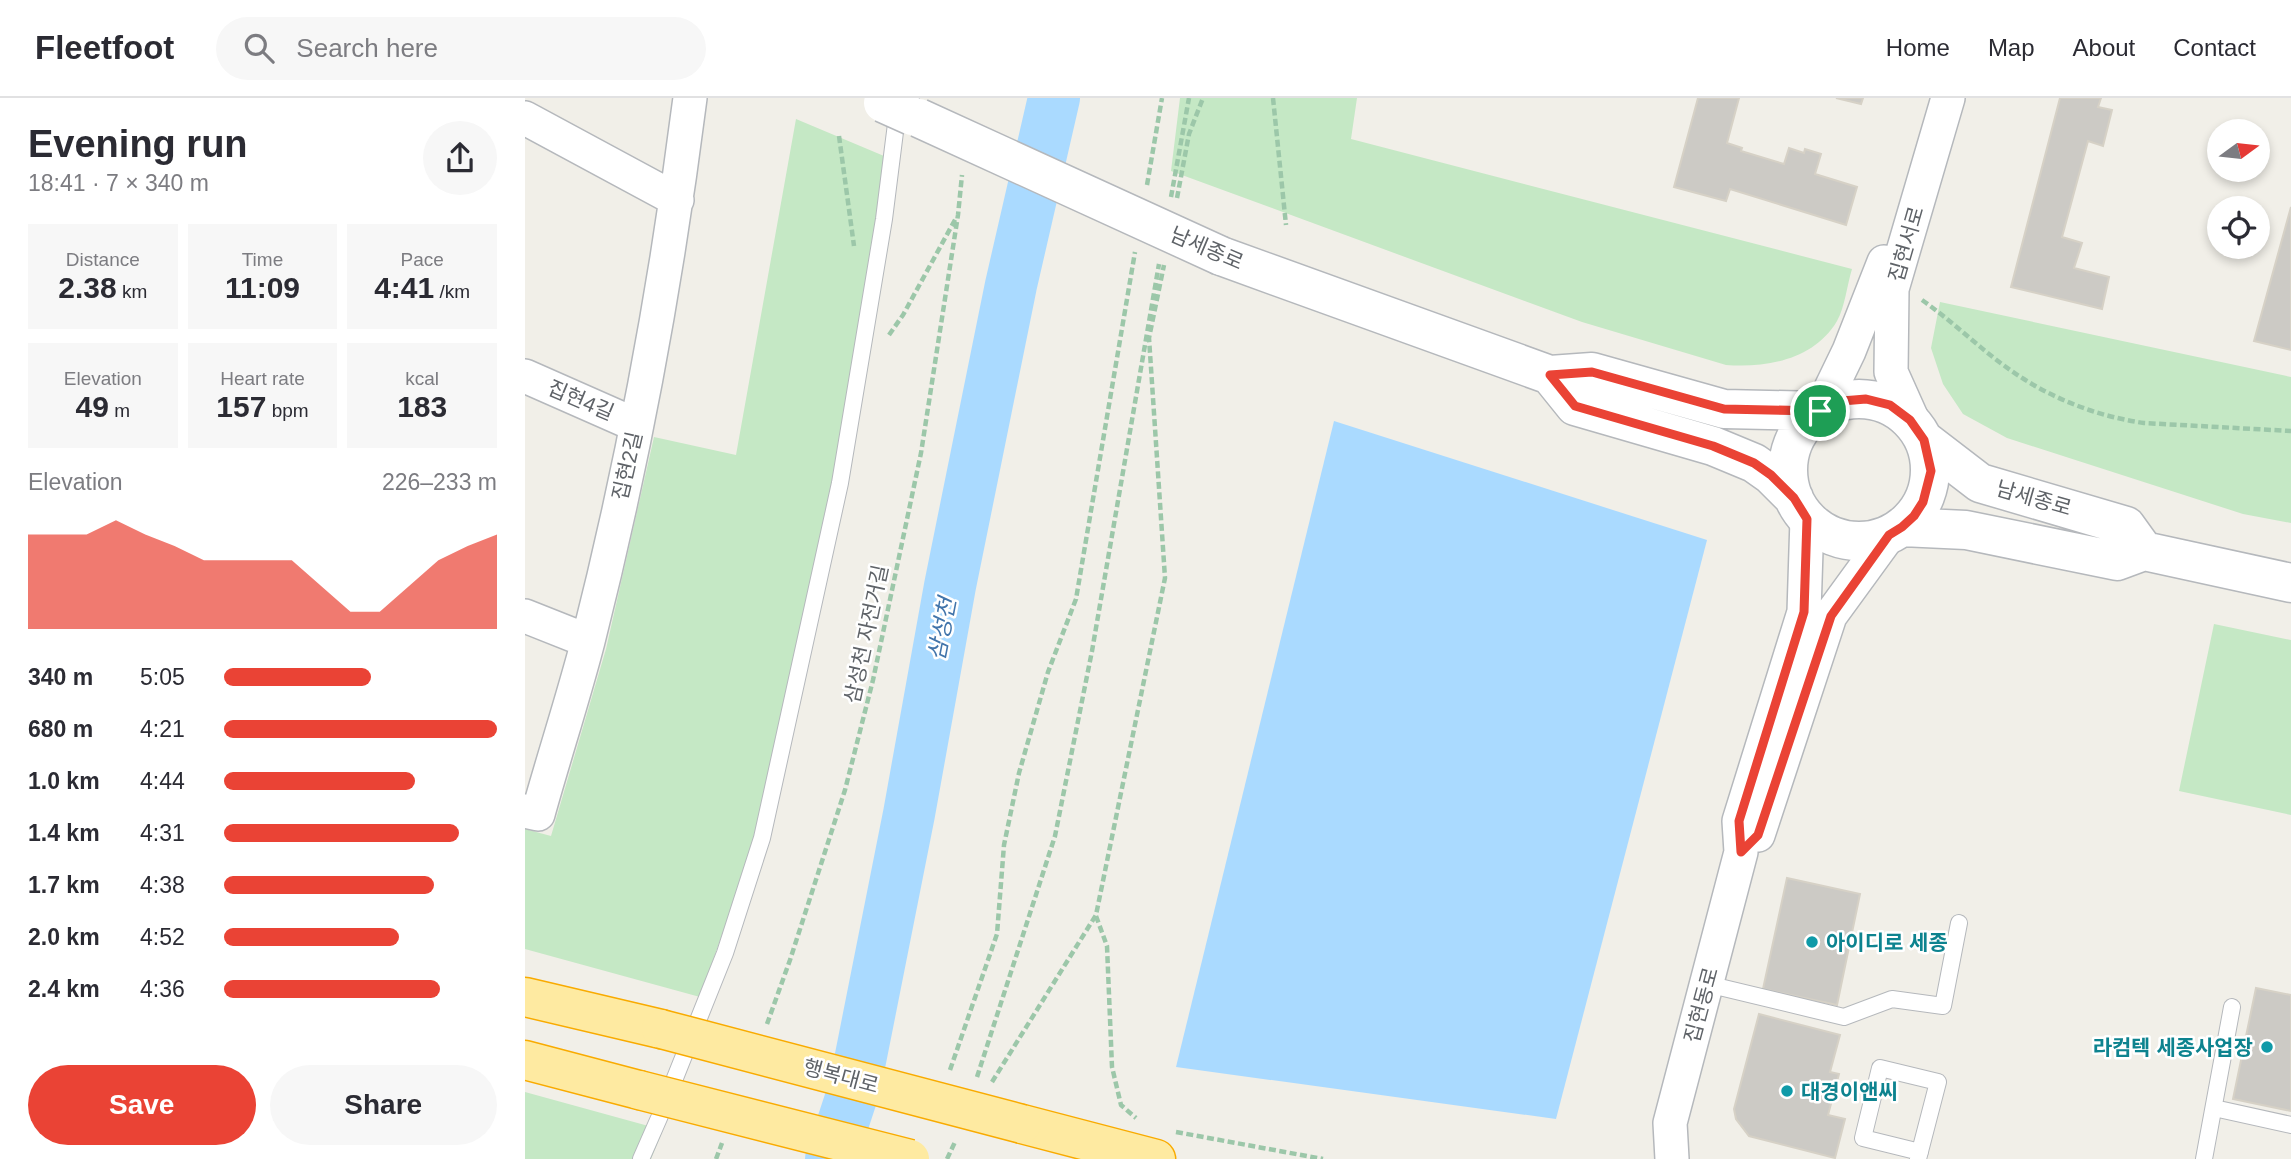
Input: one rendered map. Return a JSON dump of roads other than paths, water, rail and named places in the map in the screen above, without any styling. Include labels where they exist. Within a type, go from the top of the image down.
[{"type":"highway","name":"행복대로","points":[[525,997],[661,1029],[1022,1124],[1164,1145]]},
{"type":"highway","points":[[525,1060],[910,1159]]},
{"type":"street","name":"집현2길","points":[[525,811],[538,814],[588,641],[636,425],[677,200],[690,98]]},
{"type":"street","name":"집현서로","points":[[1820,411],[1849,351],[1880,274],[1929,98]]},
{"type":"street","name":"집현서로","points":[[1920,435],[1891,372],[1892,289],[1948,98]]},
{"type":"street","name":"남세종로","points":[[897,107],[1221,256],[1550,375],[1592,372],[1724,409],[1820,411]]},
{"type":"street","points":[[525,118],[677,200]]},
{"type":"street","points":[[1550,375],[1575,406],[1713,446],[1754,463],[1771,475],[1801,508],[1827,534],[1858,541],[1874,540],[1895,531],[1918,509],[1928,487],[1931,471],[1920,435],[1910,420],[1890,405],[1866,399],[1842,401],[1820,411],[1802,427],[1791,450],[1788,474],[1801,508]]},
{"type":"street","name":"집현4길","points":[[525,376],[636,425]]},
{"type":"street","name":"남세종로","points":[[1920,435],[1980,483],[2126,526],[2144,551]]},
{"type":"street","name":"집현동로","points":[[1672,1159],[1670,1123],[1741,852],[1739,821],[1804,612],[1801,508]]},
{"type":"street","name":"남세종로","points":[[1895,531],[1966,530],[2117,561],[2144,551],[2291,583]]},
{"type":"street","name":"집현동로","points":[[1741,852],[1758,835],[1831,616],[1895,531]]},
{"type":"street","points":[[525,616],[588,641]]},
{"type":"lane","points":[[641,1159],[725,953],[762,838],[840,483],[884,219],[897,107]]},
{"type":"lane","points":[[1707,984],[1844,1017],[1892,999],[1943,1006],[1959,923]]},
{"type":"lane","points":[[2204,1159],[2232,1007]]},
{"type":"lane","points":[[1880,1068],[1938,1082],[1919,1155],[1864,1138],[1880,1068]]},
{"type":"lane","points":[[2214,1108],[2291,1125]]},
{"type":"water","points":[[1334,421],[1707,540],[1556,1119],[1176,1067]]},
{"type":"waterway","name":"삼성천","points":[[831,1159],[855,1086],[909,814],[950,586],[1011,285],[1054,98]]},
{"type":"place","name":"아이디로 세종","points":[[1812,942]]},
{"type":"place","name":"라컴텍 세종사업장","points":[[2267,1047]]},
{"type":"place","name":"대경이앤씨","points":[[1787,1091]]}]
